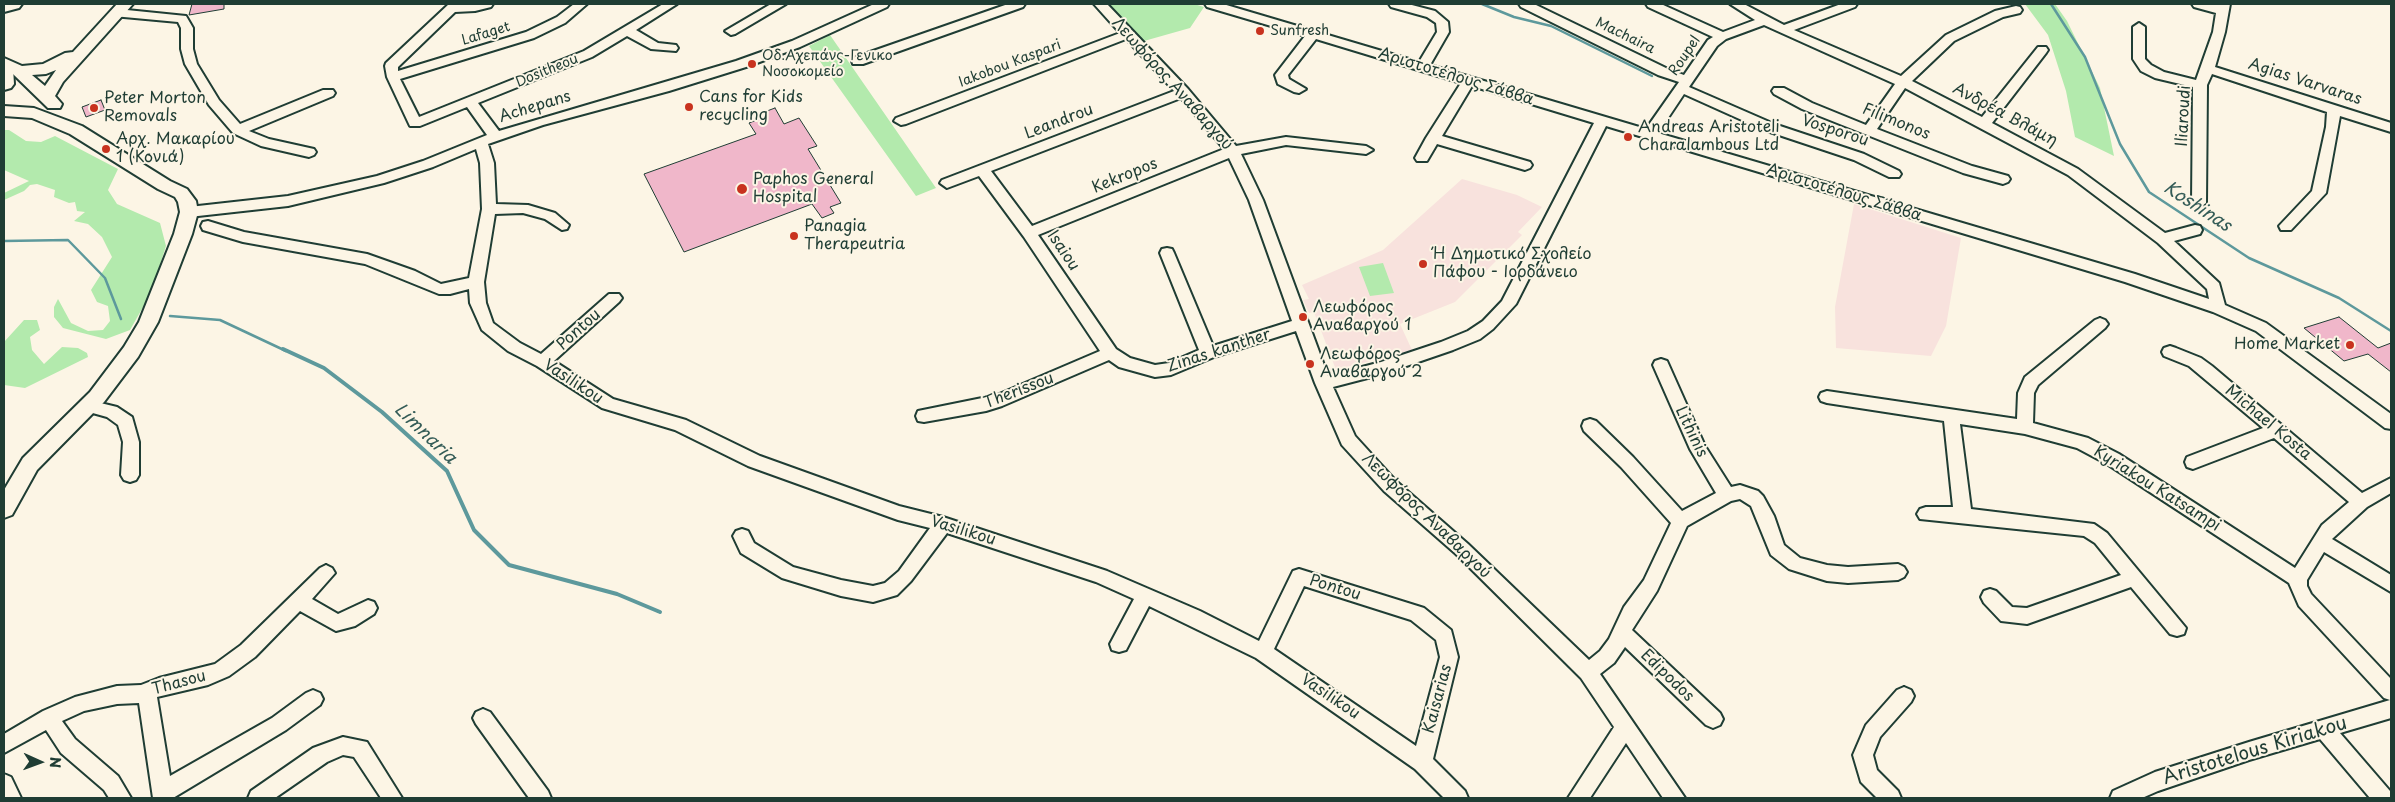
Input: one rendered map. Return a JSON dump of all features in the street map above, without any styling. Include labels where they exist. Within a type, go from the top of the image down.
[{"type":"highway","points":[[4,7],[13,4]]},
{"type":"highway","points":[[4,84],[11,70]]},
{"type":"main road","points":[[47,97],[56,80],[121,8]]},
{"type":"main road","points":[[11,70],[52,67],[83,49]]},
{"type":"main road","points":[[4,63],[47,97],[76,130]]},
{"type":"main road","points":[[4,111],[34,113],[76,130],[181,194],[187,201],[189,212],[183,234],[148,322],[121,366],[88,406],[30,464],[4,509]]},
{"type":"street","points":[[392,71],[455,6],[487,4]]},
{"type":"street","name":"Lafaget","points":[[392,71],[530,35],[562,20],[581,4]]},
{"type":"street","name":"Dositheou","points":[[392,71],[415,122],[470,102],[588,54],[671,4]]},
{"type":"street","points":[[731,31],[780,4]]},
{"type":"street","name":"Achepans","points":[[189,212],[264,205],[354,187],[428,164],[480,142],[538,122],[672,86],[741,64],[796,44],[883,4]]},
{"type":"street","points":[[858,61],[1018,4]]},
{"type":"street","name":"Λεωφόρος Αναβαργού","points":[[1100,4],[1184,92],[1233,151],[1256,200],[1300,324],[1323,384],[1348,440],[1368,463],[1462,549],[1588,672],[1675,798]]},
{"type":"street","name":"Αριστοτέλους Σάββα","points":[[1211,4],[2130,278],[2218,308],[2262,327],[2391,423]]},
{"type":"street","points":[[1395,4],[1431,14],[1442,22],[1442,32],[1422,67]]},
{"type":"street","name":"Machaira","points":[[1525,4],[1684,84]]},
{"type":"street","points":[[1652,4],[1722,36]]},
{"type":"street","name":"Ανδρέα Βλάμη","points":[[1736,4],[1783,30],[1903,82],[2073,172],[2163,239],[2207,278],[2217,295],[2218,308]]},
{"type":"street","points":[[1783,30],[1851,4]]},
{"type":"street","points":[[2198,4],[2224,7]]},
{"type":"street","name":"Iliaroudi","points":[[2199,203],[2200,85],[2208,69],[2224,7]]},
{"type":"street","points":[[121,8],[182,19],[187,28],[188,56],[196,73],[214,102],[238,130],[266,143],[309,152]]},
{"type":"street","points":[[1870,129],[1903,82],[1950,38],[1999,14],[2016,10]]},
{"type":"street","name":"Roupel","points":[[1650,134],[1706,50],[1722,36],[1765,21]]},
{"type":"street","points":[[2139,27],[2139,59],[2146,68],[2160,75],[2200,85]]},
{"type":"street","points":[[628,31],[655,46],[672,48]]},
{"type":"street","name":"Iakobou Kaspari","points":[[902,121],[1129,34]]},
{"type":"street","points":[[1299,89],[1283,82],[1281,76],[1314,35]]},
{"type":"street","points":[[1984,124],[2042,50]]},
{"type":"street","name":"Agias Varvaras","points":[[2208,69],[2391,128]]},
{"type":"street","points":[[1422,158],[1469,81]]},
{"type":"street","name":"Vosporou","points":[[1684,84],[1750,120],[1866,159],[1894,174]]},
{"type":"street","name":"Filimonos","points":[[1779,91],[1807,106],[1870,129],[1968,170],[2003,179]]},
{"type":"street","name":"Leandrou","points":[[947,183],[1184,92]]},
{"type":"street","points":[[238,130],[328,93]]},
{"type":"street","points":[[470,102],[496,137]]},
{"type":"street","points":[[2286,226],[2319,192],[2333,127],[2334,110]]},
{"type":"street","points":[[1323,384],[1383,368],[1447,346],[1474,334],[1493,320],[1511,298],[1602,120]]},
{"type":"street","points":[[1433,138],[1525,165]]},
{"type":"street","name":"Kekropos","points":[[1030,233],[1233,151],[1286,141],[1366,150]]},
{"type":"street","name":"Vasilikou","points":[[480,142],[487,163],[489,209],[476,282],[478,303],[487,326],[514,347],[543,362],[608,404],[680,426],[754,461],[898,513],[943,524],[1101,576],[1263,652],[1328,695],[1422,762],[1458,798]]},
{"type":"street","name":"Isaiou","points":[[983,170],[1030,233],[1110,353]]},
{"type":"street","points":[[489,209],[523,208],[550,216],[562,225]]},
{"type":"street","points":[[208,226],[243,237],[367,259],[410,275],[439,289],[450,289],[476,282]]},
{"type":"street","points":[[2163,239],[2195,230]]},
{"type":"street","points":[[1167,253],[1208,353]]},
{"type":"street","name":"Pontou","points":[[543,362],[614,298]]},
{"type":"street","name":"Zinas kanther","points":[[1110,353],[1125,363],[1155,371],[1181,366],[1208,353],[1300,324]]},
{"type":"street","points":[[2025,427],[2026,393],[2031,381],[2100,324]]},
{"type":"street","name":"Michael Kosta","points":[[2170,352],[2195,362],[2206,370],[2361,502]]},
{"type":"street","name":"Therissou","points":[[924,416],[986,406],[1110,353]]},
{"type":"street","name":"Lithinis","points":[[1661,365],[1698,449],[1727,495]]},
{"type":"street","name":"Kyriakou Katsampi","points":[[1827,397],[1886,407],[1951,414],[2025,427],[2082,443],[2099,451],[2298,579]]},
{"type":"street","points":[[88,406],[111,412],[120,416],[126,422],[131,442],[130,475]]},
{"type":"street","points":[[1951,414],[1964,515]]},
{"type":"street","points":[[1590,426],[1627,462],[1680,521]]},
{"type":"street","points":[[2193,462],[2277,430]]},
{"type":"street","points":[[2391,485],[2361,502],[2335,522],[2298,579],[2298,587],[2305,600],[2391,692]]},
{"type":"street","points":[[1588,672],[1607,657],[1616,645],[1631,613],[1651,585],[1680,521],[1727,495],[1740,492],[1752,496],[1757,501],[1778,550],[1795,564],[1827,573],[1898,572]]},
{"type":"street","points":[[1926,514],[1964,515],[2088,529],[2096,533],[2176,628]]},
{"type":"street","points":[[742,536],[747,548],[788,573],[842,588],[873,594],[891,589],[905,576],[943,524]]},
{"type":"street","points":[[2321,541],[2391,584]]},
{"type":"street","name":"Thasou","points":[[4,744],[50,717],[98,698],[142,694],[159,687],[208,676],[229,666],[248,652],[326,573]]},
{"type":"street","name":"Pontou","points":[[1263,652],[1299,577],[1417,614],[1444,636]]},
{"type":"street","points":[[1990,597],[2008,615],[2027,616],[2134,578]]},
{"type":"street","points":[[1119,644],[1145,596]]},
{"type":"street","points":[[300,601],[336,623],[348,620],[368,608]]},
{"type":"street","name":"Edipodos","points":[[1622,632],[1713,719]]},
{"type":"street","name":"Kaisarias","points":[[1422,762],[1449,657],[1444,636]]},
{"type":"street","points":[[142,694],[148,698],[150,704],[163,795],[279,724],[313,699]]},
{"type":"street","points":[[1891,798],[1868,776],[1863,755],[1873,731],[1904,696]]},
{"type":"street","name":"Aristotelous Kiriakou","points":[[2120,798],[2155,782],[2391,709]]},
{"type":"street","points":[[50,717],[59,735],[68,746],[111,783],[121,798]]},
{"type":"street","points":[[483,718],[541,798]]},
{"type":"street","points":[[1578,798],[1626,726]]},
{"type":"street","points":[[2324,729],[2384,798]]},
{"type":"street","points":[[258,798],[320,755],[343,746],[360,749],[392,798]]},
{"type":"street","points":[[4,784],[11,798]]},
{"type":"shaded area","name":"Η΄ Δημοτικό Σχολείο Πάφου - Ιορδάνειο","points":[[1462,179],[1517,195],[1542,207],[1518,232],[1522,235],[1455,302],[1400,324],[1412,350],[1336,370],[1314,312],[1309,313],[1303,300],[1309,299],[1302,285],[1383,250]]},
{"type":"shaded area","points":[[1854,204],[1961,238],[1946,326],[1931,356],[1836,348],[1835,307]]},
{"type":"green space","points":[[1109,4],[1194,4],[1204,7],[1190,28],[1144,41]]},
{"type":"green space","points":[[2025,4],[2055,4],[2067,21],[2100,88],[2114,156],[2075,137],[2066,91],[2048,35]]},
{"type":"green space","points":[[830,35],[936,188],[916,196],[809,46]]},
{"type":"green space","points":[[4,130],[9,130],[26,141],[41,142],[55,136],[118,169],[108,190],[117,204],[160,223],[166,246],[151,293],[130,330],[106,339],[63,328],[54,317],[54,307],[58,299],[71,323],[88,331],[103,330],[110,321],[108,306],[97,302],[91,290],[112,257],[102,237],[88,224],[74,221],[85,212],[77,211],[75,202],[69,203],[54,197],[55,190],[37,184],[30,185],[24,191],[4,200],[4,193],[29,181],[4,170]]},
{"type":"green space","points":[[1383,263],[1394,293],[1370,296],[1359,267]]},
{"type":"green space","points":[[24,320],[37,320],[40,330],[30,337],[32,350],[44,364],[62,347],[78,348],[87,353],[88,357],[25,388],[4,385],[4,342]]},
{"type":"building","points":[[192,4],[224,4],[224,9],[189,15]]},
{"type":"building","name":"Peter Morton Removals","points":[[101,100],[105,110],[86,117],[82,107]]},
{"type":"building","name":"Paphos General Hospital","points":[[775,108],[784,124],[799,118],[817,146],[808,149],[841,203],[830,207],[834,213],[822,218],[812,204],[684,252],[644,174],[756,134],[749,123],[762,118],[759,114]]},
{"type":"building","name":"Home Market","points":[[2339,317],[2378,348],[2391,343],[2391,372],[2368,354],[2344,361],[2304,328]]},
{"type":"waterway","points":[[1482,4],[1514,17],[1551,26],[1652,76]]},
{"type":"waterway","name":"Koshinas","points":[[2051,4],[2085,57],[2120,144],[2149,192],[2249,258],[2339,298],[2391,331]]},
{"type":"waterway","name":"Limnaria","points":[[4,241],[68,240],[105,278],[121,319]]},
{"type":"waterway","name":"Limnaria","points":[[170,316],[220,320],[286,351]]},
{"type":"waterway","name":"Limnaria","points":[[283,349],[324,368],[382,412],[447,471],[474,530],[509,565],[617,594],[660,612]]},
{"type":"place","name":"Sunfresh","points":[[1260,31]]},
{"type":"place","name":"Οδ.Αχεπάνς-Γενικο Νοσοκομείο","points":[[752,64]]},
{"type":"place","name":"Cans for Kids recycling","points":[[689,107]]},
{"type":"place","name":"Peter Morton Removals","points":[[94,108]]},
{"type":"place","name":"Andreas Aristoteli Charalambous Ltd","points":[[1628,137]]},
{"type":"place","name":"Αρχ. Μακαρίου 1 (Κονιά)","points":[[106,149]]},
{"type":"place","name":"Paphos General Hospital","points":[[742,189]]},
{"type":"place","name":"Panagia Therapeutria","points":[[794,236]]},
{"type":"place","name":"Η΄ Δημοτικό Σχολείο Πάφου - Ιορδάνειο","points":[[1423,264]]},
{"type":"place","name":"Λεωφόρος Αναβαργού 1","points":[[1303,317]]},
{"type":"place","name":"Home Market","points":[[2350,345]]},
{"type":"place","name":"Λεωφόρος Αναβαργού 2","points":[[1310,364]]}]
